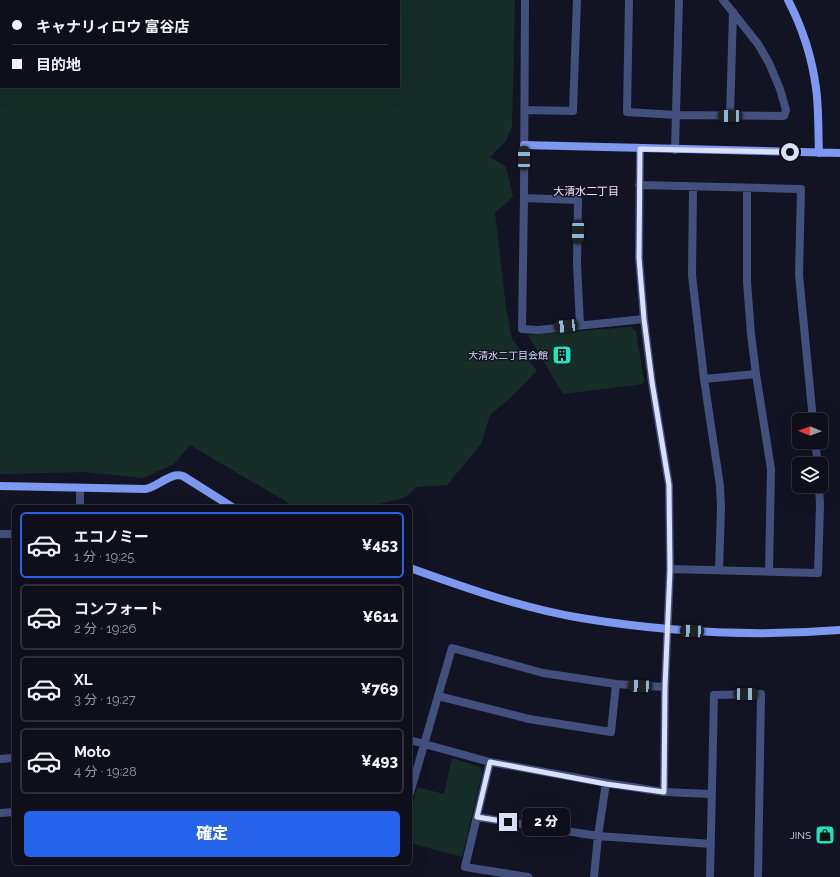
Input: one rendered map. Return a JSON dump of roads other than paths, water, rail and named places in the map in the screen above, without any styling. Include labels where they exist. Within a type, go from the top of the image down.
[{"type":"street","points":[[525,0],[522,329],[538,330],[644,319]]},
{"type":"street","points":[[525,110],[573,111],[576,0]]},
{"type":"street","points":[[629,0],[627,112],[676,115],[784,116],[786,110],[780,89],[769,63],[758,44],[722,0]]},
{"type":"street","points":[[675,150],[679,0]]},
{"type":"street","points":[[788,0],[794,12],[812,64],[817,96],[819,153]]},
{"type":"street","points":[[730,116],[733,12]]},
{"type":"street","points":[[524,145],[840,153]]},
{"type":"street","points":[[640,149],[639,258],[644,319],[652,382],[669,485],[670,569],[665,687],[664,792]]},
{"type":"street","points":[[639,185],[801,189],[799,275],[812,413]]},
{"type":"street","points":[[693,187],[692,274],[704,379],[721,498],[719,570]]},
{"type":"street","points":[[747,188],[747,282],[751,334],[771,469],[769,571]]},
{"type":"street","points":[[524,198],[578,200],[577,264],[580,325]]},
{"type":"street","points":[[704,379],[756,374]]},
{"type":"street","points":[[0,486],[145,489],[151,488],[179,475],[183,476],[229,505]]},
{"type":"street","points":[[80,488],[80,505]]},
{"type":"street","points":[[670,569],[818,573],[819,493]]},
{"type":"street","points":[[0,534],[12,534]]},
{"type":"street","points":[[412,569],[465,588],[550,612],[580,618],[667,629],[745,633],[801,633],[840,630]]},
{"type":"street","points":[[412,786],[452,648],[543,673],[616,684],[665,687]]},
{"type":"street","points":[[438,696],[529,719],[611,732],[616,684]]},
{"type":"street","points":[[710,877],[714,695],[761,694],[758,877]]},
{"type":"street","points":[[412,741],[490,762],[606,784],[664,792],[711,794]]},
{"type":"street","points":[[0,759],[12,758]]},
{"type":"street","points":[[490,762],[465,867],[528,877]]},
{"type":"street","points":[[594,877],[598,836],[606,784]]},
{"type":"street","points":[[0,813],[12,812]]},
{"type":"street","points":[[477,817],[598,836],[711,844]]},
{"type":"place","name":"大清水二丁目会館","points":[[562,355]]},
{"type":"place","name":"JINS","points":[[825,835]]},
{"type":"district","name":"大清水二丁目","points":[[586,191]]}]
